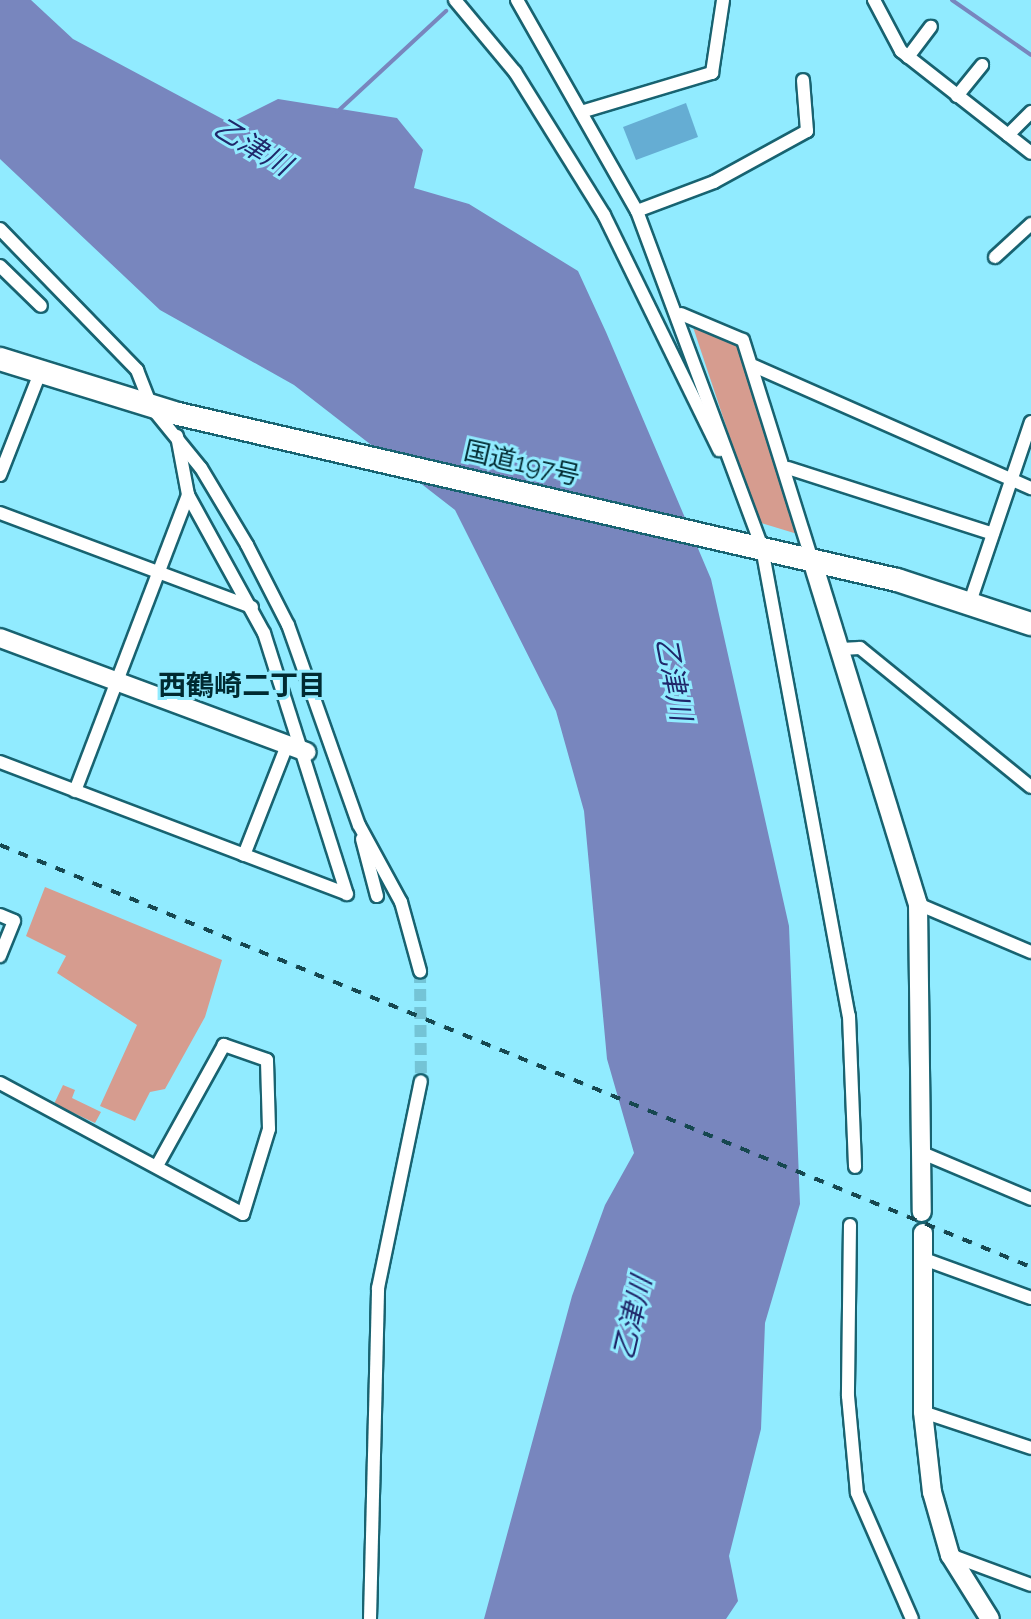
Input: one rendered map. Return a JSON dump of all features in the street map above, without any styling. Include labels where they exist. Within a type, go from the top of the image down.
[{"type":"highway","name":"国道197号","points":[[0,359],[152,408],[175,425],[762,548],[970,602],[1031,624]]},
{"type":"street","points":[[455,0],[515,72],[604,215],[728,463]]},
{"type":"street","points":[[517,0],[637,211],[681,314],[728,463],[762,548],[849,1016],[855,1167]]},
{"type":"street","points":[[581,112],[712,73],[723,0]]},
{"type":"street","points":[[874,0],[908,57],[1031,153]]},
{"type":"street","points":[[908,57],[931,27]]},
{"type":"street","points":[[957,96],[982,65]]},
{"type":"street","points":[[637,211],[714,182],[807,131],[803,80]]},
{"type":"street","points":[[1008,135],[1031,112]]},
{"type":"street","points":[[995,257],[1031,224]]},
{"type":"street","points":[[0,229],[109,336],[137,370],[152,408]]},
{"type":"street","points":[[0,266],[41,306]]},
{"type":"street","points":[[681,314],[743,340],[754,366],[788,468],[812,560],[918,904],[922,1212]]},
{"type":"street","points":[[754,366],[1031,488]]},
{"type":"street","points":[[0,475],[40,373]]},
{"type":"street","points":[[970,602],[1031,422]]},
{"type":"street","points":[[0,762],[347,894],[306,752],[252,607],[188,495],[175,425]]},
{"type":"street","points":[[175,425],[221,498],[288,625],[359,825],[377,896]]},
{"type":"street","points":[[788,468],[993,534]]},
{"type":"street","points":[[75,791],[188,495]]},
{"type":"street","points":[[0,513],[252,607]]},
{"type":"street","points":[[0,638],[306,752]]},
{"type":"street","points":[[841,649],[860,648],[1031,787]]},
{"type":"street","points":[[244,855],[287,745]]},
{"type":"street","points":[[359,825],[401,902],[420,971]]},
{"type":"street","points":[[918,904],[1031,952]]},
{"type":"street","points":[[0,915],[14,921],[0,956]]},
{"type":"street","points":[[0,1083],[243,1214],[269,1129],[267,1060],[224,1045],[157,1166]]},
{"type":"street","points":[[370,1619],[378,1288],[421,1081]]},
{"type":"street","points":[[920,1152],[1031,1199]]},
{"type":"street","points":[[850,1225],[847,1353],[857,1493],[912,1619]]},
{"type":"street","points":[[923,1233],[923,1412],[932,1492],[950,1555],[990,1619]]},
{"type":"street","points":[[924,1259],[1031,1298]]},
{"type":"street","points":[[923,1412],[1031,1448]]},
{"type":"street","points":[[950,1555],[1031,1585]]},
{"type":"shaded area","points":[[690,318],[741,342],[804,536],[758,522]]},
{"type":"shaded area","points":[[45,887],[222,960],[205,1017],[165,1089],[150,1092],[135,1121],[100,1106],[137,1025],[57,973],[66,956],[26,936]]},
{"type":"shaded area","points":[[63,1085],[75,1090],[72,1098],[101,1112],[95,1123],[54,1104]]},
{"type":"water","name":"乙津川","points":[[0,0],[31,0],[73,39],[230,123],[278,99],[397,118],[423,150],[414,188],[469,204],[578,271],[606,332],[711,579],[789,926],[800,1204],[765,1323],[761,1429],[729,1556],[738,1601],[726,1619],[484,1619],[572,1296],[605,1205],[634,1153],[607,1059],[584,811],[556,711],[455,510],[294,385],[160,310],[0,159]]},
{"type":"building","points":[[686,103],[698,137],[636,160],[623,127]]},
{"type":"waterway","points":[[952,0],[1031,55]]},
{"type":"waterway","points":[[337,112],[446,11]]},
{"type":"tunnel","points":[[420,971],[421,1081]]},
{"type":"railway","points":[[0,845],[1031,1267]]},
{"type":"district","name":"西鶴崎二丁目","points":[[242,686]]}]
